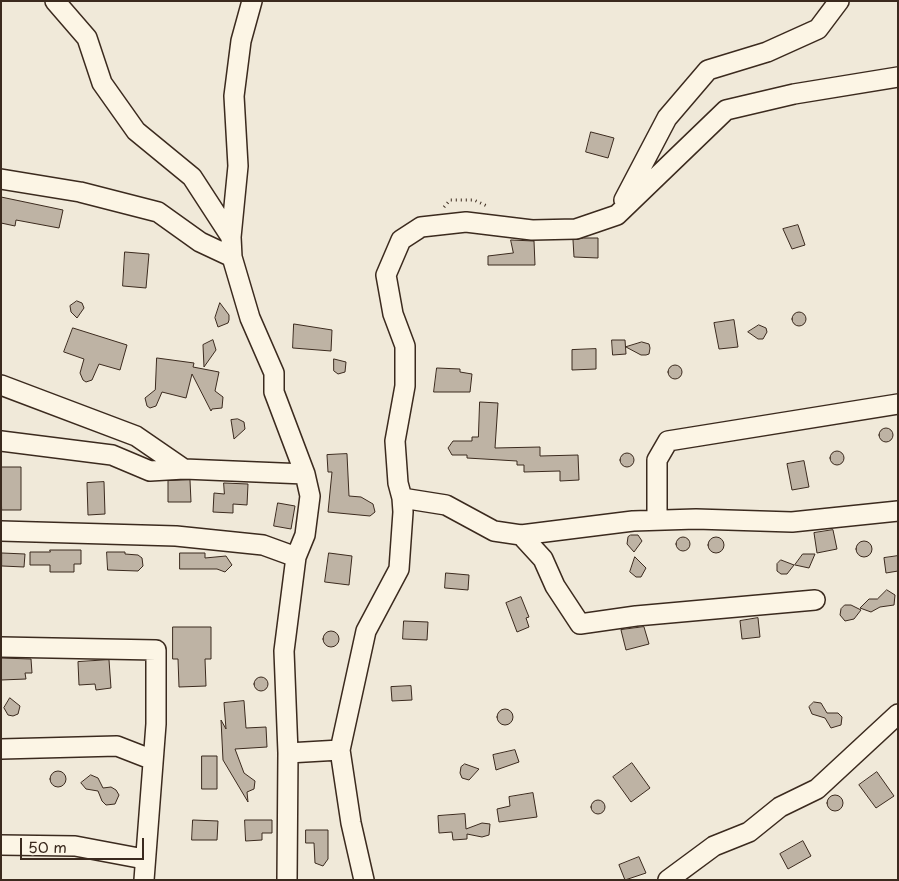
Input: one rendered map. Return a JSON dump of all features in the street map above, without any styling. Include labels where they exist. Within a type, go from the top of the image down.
[{"type":"street","points":[[55,1],[87,38],[102,83],[136,131],[192,178],[231,237]]},
{"type":"street","points":[[252,1],[241,41],[234,96],[238,166],[231,237],[232,257],[250,318],[274,373],[274,392],[305,474],[310,496],[305,535],[296,557],[284,651],[288,752],[287,880]]},
{"type":"street","points":[[617,215],[667,118],[708,70],[767,52],[818,29],[839,1]]},
{"type":"street","points":[[364,880],[351,823],[340,750],[366,631],[399,569],[403,512],[398,483],[395,441],[405,386],[405,346],[393,314],[386,275],[401,240],[421,227],[466,222],[532,230],[576,229],[617,215],[726,110],[794,94],[898,78]]},
{"type":"street","points":[[1,179],[80,192],[158,212],[200,242],[232,257]]},
{"type":"street","points":[[1,385],[136,436],[184,469]]},
{"type":"street","points":[[657,520],[657,460],[668,441],[898,404]]},
{"type":"street","points":[[1,441],[112,455],[150,471],[184,469],[305,474]]},
{"type":"street","points":[[402,498],[446,505],[494,531],[521,535],[633,520],[792,522],[898,511]]},
{"type":"street","points":[[1,531],[176,536],[263,545],[296,557]]},
{"type":"street","points":[[521,535],[543,559],[555,586],[580,624],[636,616],[815,600]]},
{"type":"street","points":[[1,647],[156,650],[156,724],[144,859],[144,880]]},
{"type":"street","points":[[668,880],[714,846],[749,832],[780,807],[817,788],[898,714]]},
{"type":"street","points":[[1,749],[117,746],[153,760]]},
{"type":"street","points":[[288,752],[340,750]]},
{"type":"street","points":[[1,845],[75,846],[144,859]]},
{"type":"building","points":[[591,132],[614,138],[608,158],[586,152]]},
{"type":"building","points":[[1,197],[63,210],[59,228],[16,220],[15,226],[1,223]]},
{"type":"building","points":[[798,225],[805,245],[792,249],[783,229]]},
{"type":"building","points":[[598,238],[598,258],[574,257],[573,240]]},
{"type":"building","points":[[511,240],[534,241],[535,265],[488,265],[488,256],[513,253]]},
{"type":"building","points":[[125,252],[149,254],[146,288],[123,286]]},
{"type":"building","points":[[77,301],[82,303],[84,308],[77,318],[71,312],[70,306]]},
{"type":"building","points":[[220,303],[229,315],[229,320],[228,323],[218,327],[215,318]]},
{"type":"building","points":[[796,312],[802,312],[806,319],[802,326],[796,326],[792,322],[792,316]]},
{"type":"building","points":[[734,320],[738,347],[719,349],[714,323]]},
{"type":"building","points":[[294,324],[332,330],[331,351],[293,348]]},
{"type":"building","points":[[759,325],[766,328],[767,332],[763,339],[758,339],[748,332]]},
{"type":"building","points":[[73,328],[127,345],[120,370],[99,364],[92,380],[86,382],[83,380],[80,373],[84,359],[64,352]]},
{"type":"building","points":[[213,340],[216,350],[204,367],[203,345]]},
{"type":"building","points":[[612,340],[625,340],[626,354],[613,355]]},
{"type":"building","points":[[642,342],[649,344],[649,354],[641,355],[626,347]]},
{"type":"building","points":[[596,349],[596,369],[572,370],[572,350]]},
{"type":"building","points":[[157,358],[194,363],[193,367],[219,372],[215,391],[223,397],[222,408],[212,409],[211,411],[192,374],[186,398],[162,392],[156,406],[150,408],[147,406],[145,398],[155,390]]},
{"type":"building","points":[[334,359],[346,362],[345,372],[338,374],[334,371]]},
{"type":"building","points":[[672,365],[678,365],[682,372],[678,379],[672,379],[668,375],[668,369]]},
{"type":"building","points":[[437,368],[460,369],[460,372],[472,374],[470,392],[434,392]]},
{"type":"building","points":[[480,402],[498,403],[495,448],[540,447],[540,456],[578,455],[579,480],[560,481],[560,471],[524,472],[524,465],[517,465],[517,461],[467,458],[467,455],[452,455],[448,448],[453,441],[472,441],[472,437],[478,437]]},
{"type":"building","points":[[238,419],[244,422],[245,429],[234,439],[231,420]]},
{"type":"building","points":[[883,428],[889,428],[893,435],[889,442],[883,442],[879,438],[879,432]]},
{"type":"building","points":[[837,451],[842,453],[844,458],[842,463],[837,465],[832,463],[830,458],[832,453]]},
{"type":"building","points":[[624,453],[630,453],[634,460],[630,467],[624,467],[620,463],[620,457]]},
{"type":"building","points":[[347,454],[349,496],[361,497],[373,504],[375,512],[370,516],[328,512],[332,472],[328,472],[327,455]]},
{"type":"building","points":[[804,461],[809,487],[792,490],[787,464]]},
{"type":"building","points":[[1,467],[21,467],[21,510],[2,510]]},
{"type":"building","points":[[190,480],[191,502],[168,502],[168,481]]},
{"type":"building","points":[[104,482],[105,514],[88,515],[87,483]]},
{"type":"building","points":[[224,483],[248,484],[247,505],[233,504],[233,513],[213,512],[214,493],[224,494]]},
{"type":"building","points":[[278,503],[295,506],[291,529],[274,526]]},
{"type":"building","points":[[833,530],[837,549],[817,553],[814,533]]},
{"type":"building","points":[[638,535],[642,541],[634,552],[627,544],[628,537]]},
{"type":"building","points":[[680,537],[686,537],[690,544],[686,551],[680,551],[676,547],[676,541]]},
{"type":"building","points":[[716,537],[722,539],[724,545],[722,551],[716,553],[710,551],[708,545],[710,539]]},
{"type":"building","points":[[864,541],[870,543],[872,549],[870,555],[864,557],[858,555],[856,549],[858,543]]},
{"type":"building","points":[[50,550],[81,550],[81,564],[74,564],[74,572],[50,572],[50,565],[30,565],[30,552],[50,552]]},
{"type":"building","points":[[107,552],[125,552],[125,554],[138,555],[142,558],[143,566],[138,571],[108,570]]},
{"type":"building","points":[[2,553],[25,554],[24,567],[2,566]]},
{"type":"building","points":[[180,553],[205,553],[205,558],[226,556],[232,565],[225,572],[217,569],[180,569]]},
{"type":"building","points":[[329,553],[352,556],[349,585],[325,582]]},
{"type":"building","points":[[803,554],[815,554],[809,568],[795,565]]},
{"type":"building","points":[[898,556],[898,571],[886,573],[884,558]]},
{"type":"building","points":[[635,557],[646,568],[641,577],[636,577],[630,572]]},
{"type":"building","points":[[781,560],[794,565],[787,574],[781,574],[777,571],[777,564]]},
{"type":"building","points":[[446,573],[469,575],[468,590],[445,588]]},
{"type":"building","points":[[887,590],[895,595],[894,605],[880,607],[871,612],[860,608],[869,599],[877,599]]},
{"type":"building","points":[[521,597],[529,617],[526,618],[529,627],[517,632],[506,603]]},
{"type":"building","points":[[845,605],[851,605],[861,610],[854,619],[845,621],[840,615],[841,609]]},
{"type":"building","points":[[758,618],[760,637],[742,639],[740,621]]},
{"type":"building","points":[[404,621],[428,622],[427,640],[403,639]]},
{"type":"building","points":[[173,627],[211,627],[211,659],[205,659],[206,686],[179,687],[178,659],[173,659]]},
{"type":"building","points":[[644,627],[649,644],[626,650],[621,630]]},
{"type":"building","points":[[331,631],[339,639],[331,647],[323,639]]},
{"type":"building","points":[[1,658],[31,659],[32,673],[25,673],[26,679],[1,680]]},
{"type":"building","points":[[109,660],[111,688],[96,690],[95,684],[79,685],[78,662]]},
{"type":"building","points":[[258,677],[264,677],[268,684],[264,691],[258,691],[254,687],[254,681]]},
{"type":"building","points":[[411,686],[412,700],[392,701],[391,687]]},
{"type":"building","points":[[10,698],[20,706],[18,714],[13,716],[8,715],[4,708]]},
{"type":"building","points":[[244,701],[246,728],[266,727],[267,747],[235,749],[244,773],[255,781],[254,789],[247,792],[248,802],[223,760],[221,720],[226,729],[224,703]]},
{"type":"building","points":[[814,702],[821,703],[827,713],[838,713],[842,717],[841,725],[831,728],[825,718],[812,714],[809,707]]},
{"type":"building","points":[[502,709],[508,709],[513,714],[511,723],[502,725],[497,720],[497,714]]},
{"type":"building","points":[[515,750],[519,762],[496,770],[493,755]]},
{"type":"building","points":[[202,756],[217,756],[217,789],[202,789]]},
{"type":"building","points":[[632,763],[650,788],[631,802],[613,777]]},
{"type":"building","points":[[465,764],[479,769],[469,780],[462,778],[460,773],[461,767]]},
{"type":"building","points":[[55,771],[61,771],[66,776],[64,785],[55,787],[50,782],[50,776]]},
{"type":"building","points":[[877,772],[894,796],[876,808],[859,785]]},
{"type":"building","points":[[91,775],[98,778],[103,788],[111,787],[116,790],[119,795],[115,804],[106,805],[98,791],[86,789],[81,783]]},
{"type":"building","points":[[533,793],[537,817],[499,822],[497,809],[510,806],[509,797]]},
{"type":"building","points":[[832,795],[838,795],[843,800],[841,809],[832,811],[827,806],[827,800]]},
{"type":"building","points":[[598,800],[603,802],[605,807],[603,812],[598,814],[593,812],[591,807],[593,802]]},
{"type":"building","points":[[465,814],[466,829],[482,823],[490,824],[489,835],[482,837],[467,834],[467,839],[453,840],[452,832],[439,833],[438,816]]},
{"type":"building","points":[[193,820],[218,821],[217,840],[192,840]]},
{"type":"building","points":[[245,820],[272,820],[272,833],[262,833],[262,840],[246,841]]},
{"type":"building","points":[[306,830],[328,830],[328,859],[323,866],[315,863],[314,843],[306,843]]},
{"type":"building","points":[[803,841],[811,856],[788,869],[780,854]]},
{"type":"building","points":[[639,857],[646,873],[625,880],[619,865]]}]
